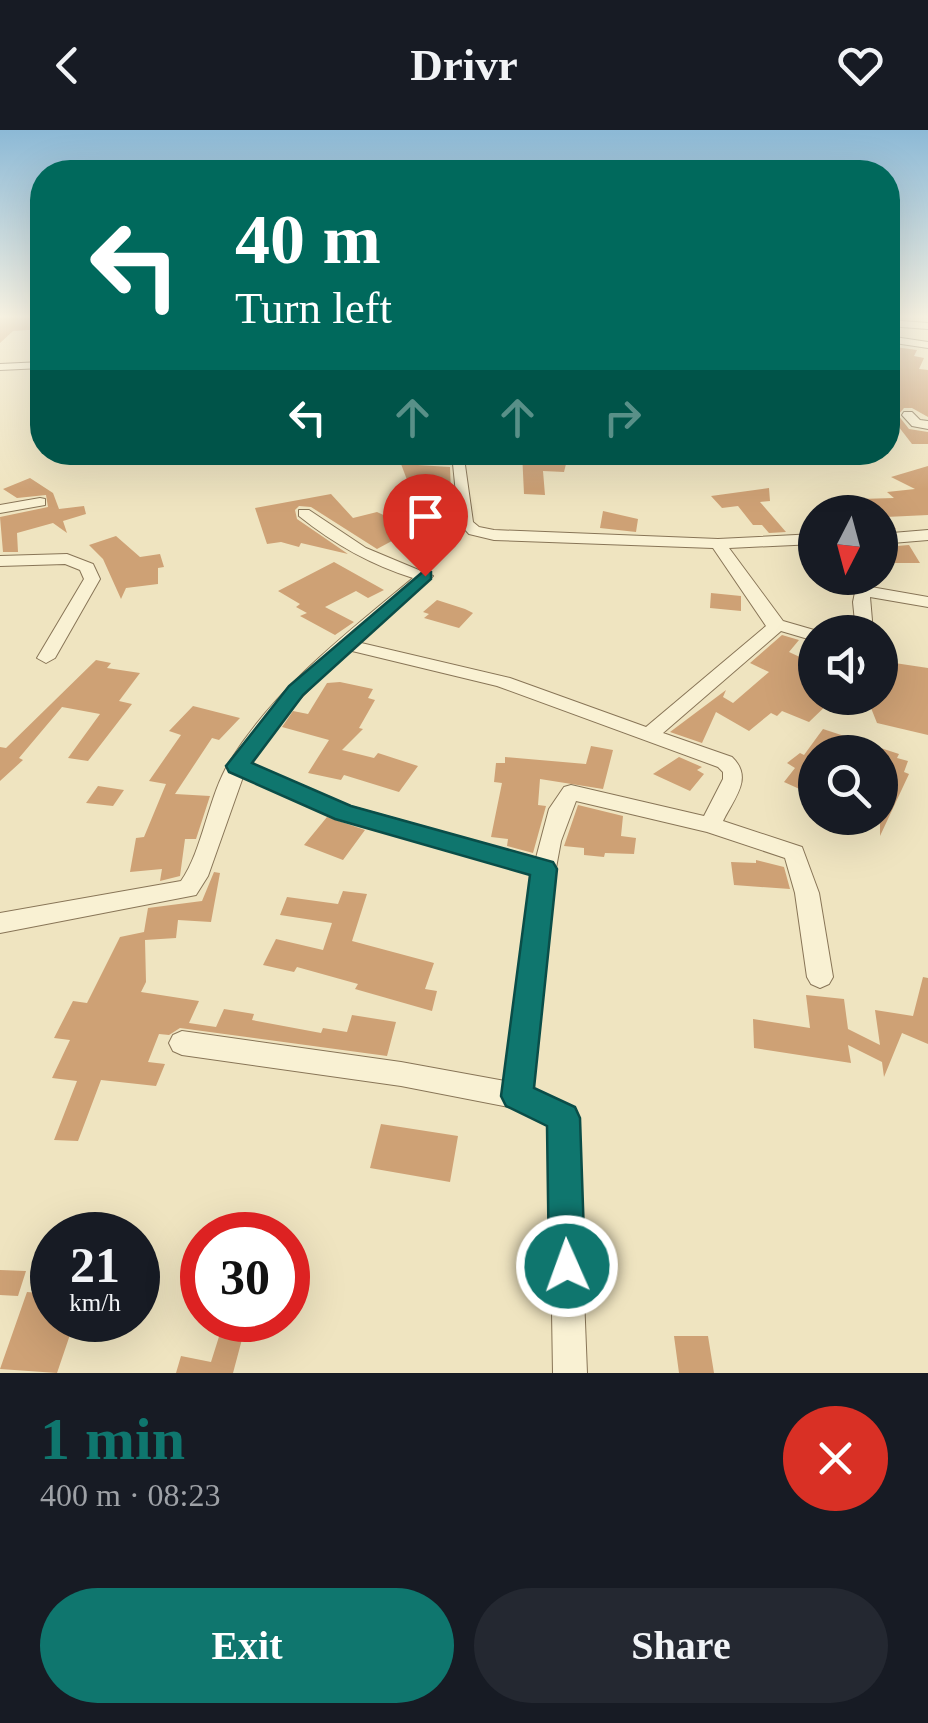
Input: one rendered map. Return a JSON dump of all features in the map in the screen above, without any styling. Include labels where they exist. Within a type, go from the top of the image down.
[{"type":"street","points":[[908,415],[916,424],[928,426]]},
{"type":"street","points":[[459,465],[466,523],[474,531],[718,544],[798,540]]},
{"type":"street","points":[[0,509],[40,502]]},
{"type":"street","points":[[0,923],[188,889],[237,766],[296,690],[425,576],[372,558],[334,538],[304,513]]},
{"type":"street","points":[[898,537],[928,534]]},
{"type":"street","points":[[718,544],[775,624],[798,631]]},
{"type":"street","points":[[0,561],[66,559],[87,567],[92,579],[46,658]]},
{"type":"street","points":[[898,594],[928,602]]},
{"type":"street","points":[[651,732],[772,634],[775,624]]},
{"type":"street","points":[[344,644],[503,682],[651,732],[725,762],[733,770],[733,780],[710,825]]},
{"type":"street","points":[[237,766],[343,812],[544,869]]},
{"type":"street","points":[[517,1096],[544,869],[559,803],[571,792],[710,825],[794,853],[807,893],[820,977]]},
{"type":"street","points":[[182,1042],[401,1074],[517,1096],[564,1118],[570,1373]]},
{"type":"building","points":[[900,373],[928,373],[928,417],[904,408],[900,413]]},
{"type":"building","points":[[900,418],[909,429],[928,432],[928,444],[912,444],[900,428]]},
{"type":"building","points":[[401,465],[450,467],[451,493],[445,493],[446,501],[425,505],[424,492],[412,493]]},
{"type":"building","points":[[523,465],[566,465],[564,472],[543,471],[545,495],[524,494]]},
{"type":"building","points":[[928,466],[928,515],[898,516],[898,495],[887,492],[915,489],[891,477]]},
{"type":"building","points":[[30,478],[53,493],[59,509],[84,506],[86,514],[63,521],[67,533],[53,523],[17,533],[18,552],[3,552],[0,517],[48,507],[46,495],[17,498],[3,489]]},
{"type":"building","points":[[769,488],[770,501],[760,502],[786,532],[769,533],[762,525],[753,525],[738,506],[722,508],[711,496]]},
{"type":"building","points":[[331,494],[353,518],[377,512],[390,518],[403,535],[377,549],[311,507],[299,506],[295,510],[297,519],[348,554],[301,543],[299,547],[281,542],[267,544],[255,508]]},
{"type":"building","points":[[603,511],[638,519],[636,532],[600,528]]},
{"type":"building","points":[[116,536],[140,557],[160,554],[164,567],[158,568],[158,584],[126,588],[121,599],[103,559],[89,545]]},
{"type":"building","points":[[909,545],[920,563],[898,563],[898,546]]},
{"type":"building","points":[[334,562],[384,590],[368,598],[356,591],[325,607],[354,622],[335,635],[300,616],[307,613],[296,607],[300,604],[278,591]]},
{"type":"building","points":[[711,593],[741,596],[741,611],[710,608]]},
{"type":"building","points":[[437,600],[473,613],[459,628],[424,618],[429,614],[423,612]]},
{"type":"building","points":[[782,635],[798,640],[789,652],[798,656],[798,715],[816,715],[809,722],[782,711],[777,716],[771,713],[749,731],[716,712],[702,743],[670,732],[726,690],[723,697],[733,703],[769,672],[750,663]]},
{"type":"building","points":[[96,660],[111,663],[107,668],[140,673],[119,701],[132,704],[88,761],[68,758],[100,714],[62,707],[19,758],[23,760],[0,781],[0,747],[6,748]]},
{"type":"building","points":[[898,664],[928,668],[928,735],[877,723],[874,715],[898,715]]},
{"type":"building","points":[[327,683],[373,689],[368,698],[375,700],[359,728],[363,729],[342,750],[374,758],[378,753],[418,766],[399,792],[344,775],[341,780],[308,773],[329,740],[282,727],[293,711],[308,714]]},
{"type":"building","points":[[193,706],[240,718],[219,740],[212,738],[175,794],[210,796],[196,839],[185,839],[180,876],[160,881],[162,869],[130,872],[136,838],[144,837],[166,784],[149,781],[181,735],[169,731]]},
{"type":"building","points":[[823,729],[841,735],[819,735]]},
{"type":"building","points":[[591,746],[613,750],[603,789],[540,779],[538,805],[546,806],[533,853],[507,846],[508,839],[491,837],[502,783],[494,782],[496,763],[505,763],[505,757],[586,764]]},
{"type":"building","points":[[798,755],[798,788],[784,782],[795,768],[787,763]]},
{"type":"building","points":[[679,757],[702,767],[697,770],[704,774],[690,791],[653,774]]},
{"type":"building","points":[[898,758],[908,761],[904,772],[909,774],[898,798]]},
{"type":"building","points":[[98,786],[124,790],[113,806],[86,803]]},
{"type":"building","points":[[578,805],[623,816],[621,836],[636,838],[634,854],[584,855],[584,848],[564,846]]},
{"type":"building","points":[[327,817],[365,830],[343,860],[304,845]]},
{"type":"building","points":[[756,860],[784,867],[790,889],[734,885],[731,862]]},
{"type":"building","points":[[214,872],[220,873],[211,922],[178,920],[176,938],[145,940],[146,982],[141,992],[199,1001],[189,1023],[216,1027],[224,1009],[254,1014],[252,1020],[321,1033],[323,1028],[347,1032],[352,1015],[396,1022],[387,1056],[180,1028],[169,1035],[159,1034],[148,1062],[165,1064],[156,1086],[101,1080],[78,1141],[54,1140],[77,1081],[52,1078],[70,1040],[54,1038],[73,1001],[87,1003],[120,937],[144,932],[148,908],[202,901]]},
{"type":"building","points":[[343,891],[367,894],[352,941],[434,963],[425,989],[437,991],[432,1011],[297,967],[294,972],[263,965],[276,939],[323,950],[332,923],[280,915],[287,897],[338,904]]},
{"type":"building","points":[[923,977],[928,978],[928,1044],[902,1033],[884,1077],[882,1062],[848,1045],[851,1063],[754,1048],[753,1019],[810,1028],[806,995],[844,999],[848,1029],[880,1045],[875,1010],[913,1016]]},
{"type":"building","points":[[381,1124],[458,1136],[450,1182],[370,1168]]},
{"type":"building","points":[[0,1270],[26,1271],[18,1296],[0,1295]]},
{"type":"building","points":[[30,1292],[30,1342],[68,1342],[57,1373],[0,1369]]},
{"type":"building","points":[[674,1336],[708,1336],[714,1373],[679,1373]]},
{"type":"building","points":[[217,1342],[241,1342],[233,1373],[176,1373],[181,1356],[211,1362]]},
{"type":"route","points":[[425,576],[296,690],[237,766],[343,812],[544,869],[517,1096],[564,1118],[567,1266]]}]
